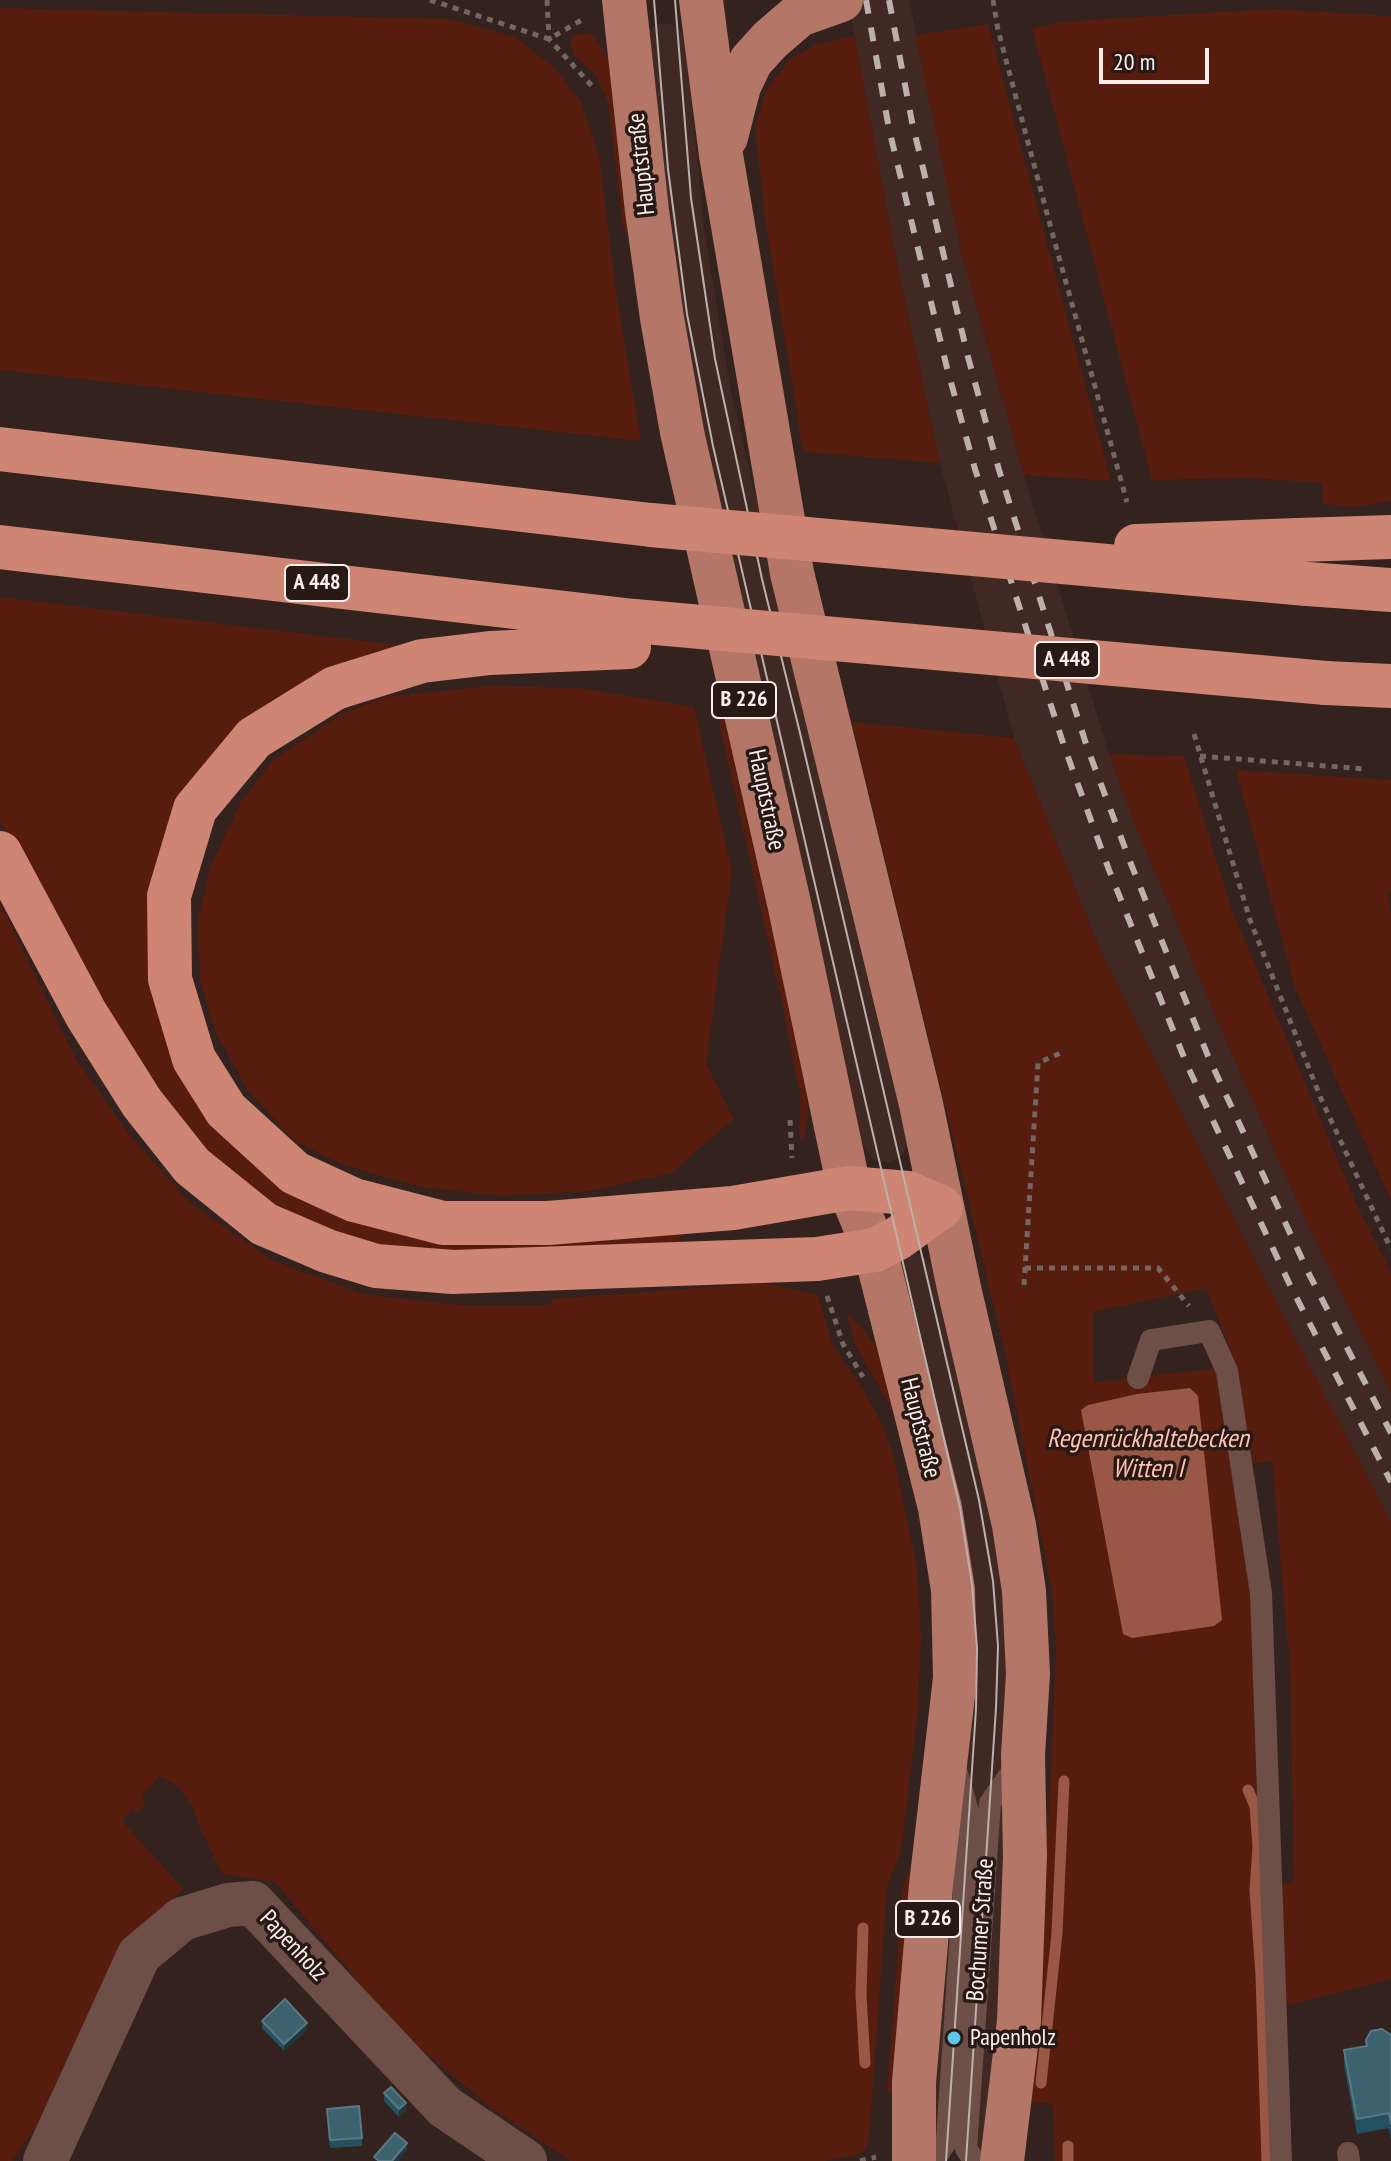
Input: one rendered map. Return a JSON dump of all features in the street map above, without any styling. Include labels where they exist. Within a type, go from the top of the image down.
[{"type":"highway","points":[[0,449],[651,525],[950,554],[1391,590]]},
{"type":"highway","points":[[950,554],[1391,537]]},
{"type":"highway","name":"A 448","points":[[0,547],[632,634],[808,637],[1326,683],[1391,686]]},
{"type":"highway","points":[[0,853],[86,1014],[142,1103],[192,1166],[264,1224],[327,1251],[376,1266],[453,1272],[817,1259],[875,1250],[907,1233],[941,1207],[908,1193],[849,1188],[733,1208],[548,1223],[443,1223],[354,1200],[295,1173],[226,1110],[194,1059],[170,979],[169,896],[195,809],[254,738],[335,688],[422,661],[632,634]]},
{"type":"main road","name":"Hauptstraße","points":[[624,0],[649,226],[682,432],[785,887],[849,1188],[875,1250],[940,1508],[953,1590]]},
{"type":"main road","points":[[701,0],[721,155],[792,573],[921,1104],[941,1207]]},
{"type":"main road","points":[[721,155],[739,86],[751,61],[799,15],[841,0]]},
{"type":"main road","name":"Bochumer Straße","points":[[941,1207],[1014,1525],[1024,1591],[1028,1674],[1023,1755],[1025,1856],[1019,2021],[1002,2161]]},
{"type":"main road","name":"Bochumer Straße","points":[[896,2159],[914,2082],[931,1885],[955,1678],[953,1590]]},
{"type":"street","name":"Papenholz","points":[[45,2161],[139,1955],[182,1919],[228,1905],[253,1903],[445,2107],[525,2161]]},
{"type":"lane","points":[[1138,1378],[1151,1340],[1209,1331],[1227,1371],[1261,1593],[1281,2161]]},
{"type":"lane","name":"Bochumer Straße","points":[[934,2161],[947,2140],[969,1815],[948,1746]]},
{"type":"lane","name":"Bochumer Straße","points":[[975,2161],[966,2149],[990,1803],[1023,1755]]},
{"type":"path","points":[[430,0],[549,39],[547,0]]},
{"type":"path","points":[[993,0],[1052,232],[1127,502]]},
{"type":"path","points":[[1194,734],[1255,934],[1322,1101],[1391,1249]]},
{"type":"path","points":[[1200,756],[1365,769]]},
{"type":"path","points":[[1024,1285],[1038,1063],[1065,1051]]},
{"type":"path","points":[[1025,1268],[1158,1268],[1209,1331]]},
{"type":"path","points":[[860,2161],[896,2159]]},
{"type":"shaded area","points":[[848,0],[909,0],[962,256],[1024,475],[1109,754],[1134,822],[1227,1043],[1299,1206],[1391,1393],[1391,1522],[1243,1237],[1101,951],[1014,738],[940,463],[895,253]]},
{"type":"shaded area","points":[[0,8],[449,19],[516,37],[555,68],[581,102],[599,156],[617,299],[641,441],[0,370]]},
{"type":"shaded area","points":[[1272,9],[1391,16],[1391,501],[1354,507],[1323,504],[1322,483],[1249,478],[1152,480],[1032,28],[1070,21]]},
{"type":"shaded area","points":[[664,23],[673,24],[685,36],[705,235],[730,386],[865,969],[883,1042],[899,1090],[908,1143],[902,1156],[888,1163],[874,1160],[858,1138],[687,362],[646,33]]},
{"type":"shaded area","points":[[988,24],[1111,481],[1024,475],[962,256],[915,35]]},
{"type":"shaded area","points":[[591,33],[607,56],[612,70],[623,143],[627,233],[624,233],[608,102],[595,74],[574,55],[571,46],[571,40],[576,35]]},
{"type":"shaded area","points":[[855,36],[895,253],[940,463],[803,452],[764,211],[755,127],[766,90],[790,59],[817,44]]},
{"type":"shaded area","points":[[0,597],[406,646],[201,778],[167,1034],[324,1206],[679,1228],[680,1247],[448,1259],[344,1241],[280,1217],[216,1168],[123,1049],[0,820]]},
{"type":"shaded area","points":[[488,686],[579,688],[694,707],[732,871],[706,1064],[734,1119],[671,1173],[589,1191],[502,1196],[420,1187],[343,1165],[296,1142],[248,1091],[215,1031],[200,979],[198,921],[210,867],[241,802],[273,760],[342,714],[385,697]]},
{"type":"shaded area","points":[[715,705],[723,706],[768,900],[807,1095],[808,1119],[803,1142],[799,1135],[800,1096],[781,998]]},
{"type":"shaded area","points":[[852,722],[1014,738],[1101,951],[1243,1237],[1391,1522],[1391,1979],[1285,2006],[1280,1887],[1294,1880],[1290,1669],[1272,1461],[1253,1464],[1236,1364],[1206,1288],[1093,1312],[1094,1382],[1217,1368],[1246,1536],[1255,1632],[1273,2161],[1055,2161],[1053,2104],[1030,2102],[1056,1652],[1052,1591],[1005,1352]],"holes":[[[1190,1388],[1132,1638],[1123,1634],[1081,1410],[1088,1405],[1137,1394]]]},
{"type":"shaded area","points":[[1109,754],[1184,756],[1232,910],[1355,1201],[1391,1272],[1391,1393],[1299,1206],[1227,1043],[1134,822]]},
{"type":"shaded area","points":[[1236,770],[1391,780],[1391,893],[1388,894],[1391,916],[1391,1200],[1295,988]]},
{"type":"shaded area","points":[[0,903],[76,1059],[129,1134],[191,1204],[274,1261],[364,1294],[457,1305],[549,1305],[552,1299],[764,1283],[818,1295],[833,1345],[882,1424],[894,1458],[917,1566],[921,1638],[918,1711],[901,1851],[887,1887],[869,2140],[859,2155],[824,2161],[570,2161],[485,2103],[399,2030],[275,1882],[222,1874],[192,1805],[175,1784],[159,1776],[142,1797],[146,1803],[136,1813],[132,1809],[122,1821],[184,1889],[136,1931],[53,2104],[12,2161],[0,2161]]},
{"type":"shaded area","points":[[918,1253],[932,1263],[993,1515],[1008,1621],[1009,1855],[990,2130],[980,2152],[930,2151],[956,1765],[897,1263],[909,1254]]},
{"type":"shaded area","points":[[846,1312],[865,1331],[892,1378],[932,1521],[940,1581],[943,1642],[941,1702],[925,1823],[903,2095],[891,2094],[887,2090],[903,1885],[914,1863],[933,1718],[936,1648],[933,1579],[922,1510],[905,1441],[891,1408],[856,1346]]},
{"type":"water","name":"Regenrückhaltebecken Witten I","points":[[1190,1388],[1198,1396],[1222,1620],[1214,1626],[1132,1638],[1123,1634],[1081,1410],[1088,1405],[1137,1394]]},
{"type":"building","points":[[285,1999],[307,2023],[284,2044],[262,2021]]},
{"type":"building","points":[[1382,2029],[1391,2035],[1391,2124],[1389,2113],[1357,2119],[1344,2050],[1367,2046],[1366,2040],[1371,2031]]},
{"type":"building","points":[[391,2087],[406,2103],[399,2109],[384,2093]]},
{"type":"building","points":[[359,2106],[362,2138],[330,2140],[327,2109]]},
{"type":"building","points":[[395,2133],[407,2143],[392,2161],[379,2161],[374,2157]]},
{"type":"waterway","points":[[1041,2083],[1057,1933],[1064,1781]]},
{"type":"waterway","points":[[1248,1790],[1255,1806],[1258,1847],[1255,1890],[1267,2161]]},
{"type":"waterway","points":[[863,1928],[861,1995],[865,2063]]},
{"type":"waterway","points":[[1068,2146],[1068,2161]]},
{"type":"tram line","points":[[654,0],[668,169],[687,314],[713,446],[960,1508],[972,1584],[977,1648],[976,1709],[946,2161]]},
{"type":"tram line","points":[[675,0],[691,198],[715,359],[762,579],[979,1500],[993,1581],[998,1646],[996,1708],[966,2161]]},
{"type":"railway","points":[[866,0],[889,129],[947,368],[975,469],[1064,746],[1109,870],[1187,1065],[1290,1285],[1391,1482]]},
{"type":"railway","points":[[889,0],[912,122],[968,357],[999,470],[1087,747],[1208,1056],[1309,1274],[1391,1433]]},
{"type":"place","name":"Papenholz","points":[[954,2038]]}]
